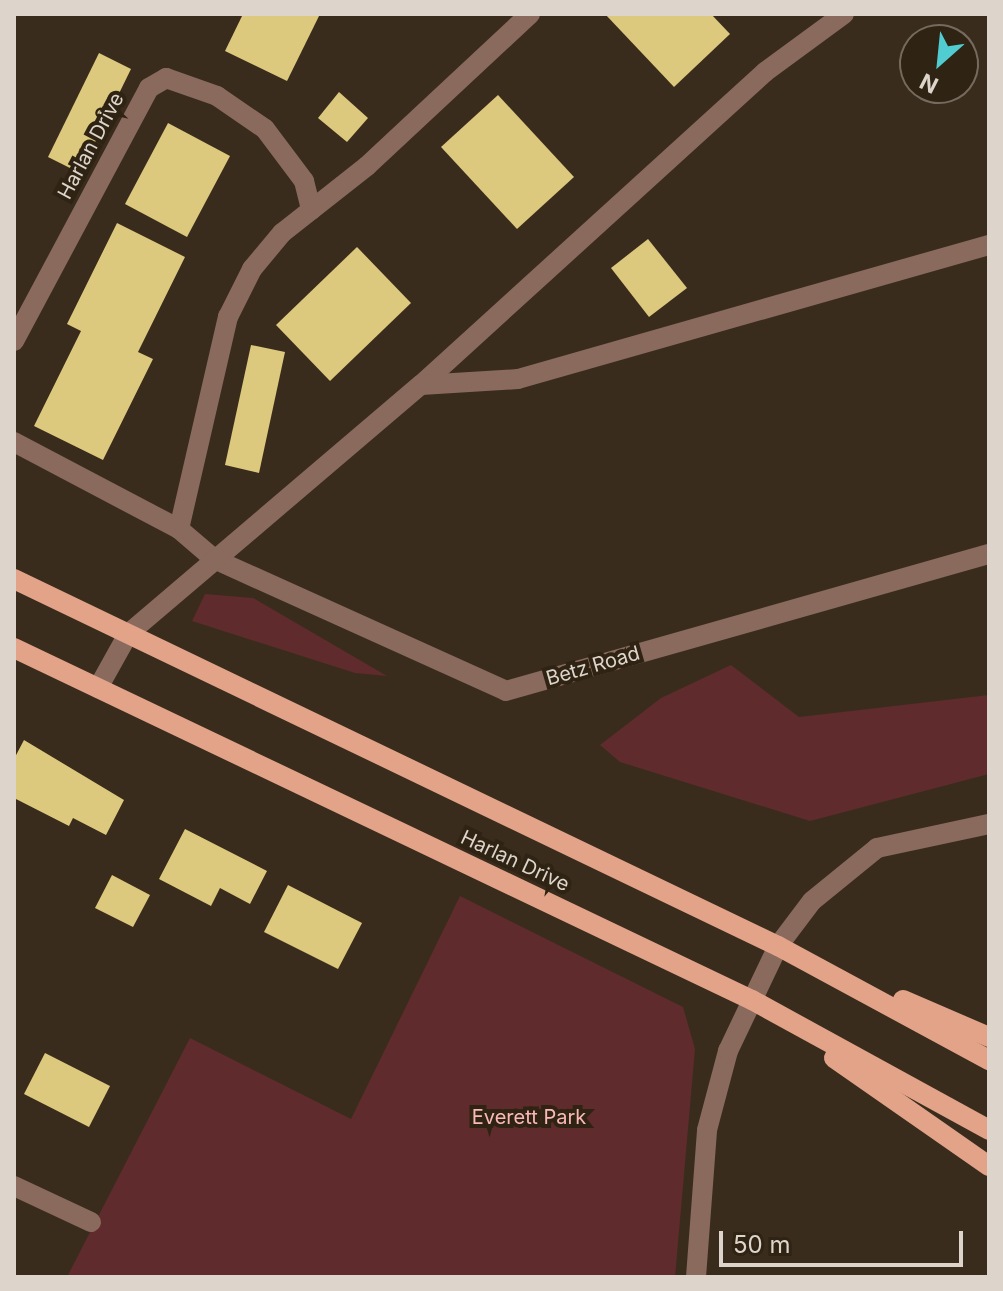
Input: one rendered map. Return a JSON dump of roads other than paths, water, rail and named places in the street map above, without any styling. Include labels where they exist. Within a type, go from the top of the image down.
[{"type":"main road","name":"Harlan Drive","points":[[14,579],[778,946],[989,1060]]},
{"type":"main road","name":"Harlan Drive","points":[[14,648],[752,1000],[989,1130]]},
{"type":"main road","points":[[778,946],[989,1037]]},
{"type":"main road","points":[[752,1000],[989,1166]]},
{"type":"street","points":[[179,529],[228,317],[252,269],[311,210],[530,14]]},
{"type":"street","points":[[98,688],[128,634],[421,385],[765,72],[844,14]]},
{"type":"street","name":"Harlan Drive","points":[[14,341],[149,88],[166,78],[217,96],[265,129],[304,181],[311,210]]},
{"type":"street","points":[[421,385],[518,379],[989,245]]},
{"type":"street","points":[[14,442],[179,529],[214,559]]},
{"type":"street","name":"Betz Road","points":[[214,559],[506,691],[989,554]]},
{"type":"street","points":[[696,1277],[707,1130],[728,1051],[778,946],[812,901],[877,848],[989,824]]},
{"type":"street","points":[[14,1186],[91,1222]]},
{"type":"park label","name":"Everett Park","points":[[529,1117]]}]
